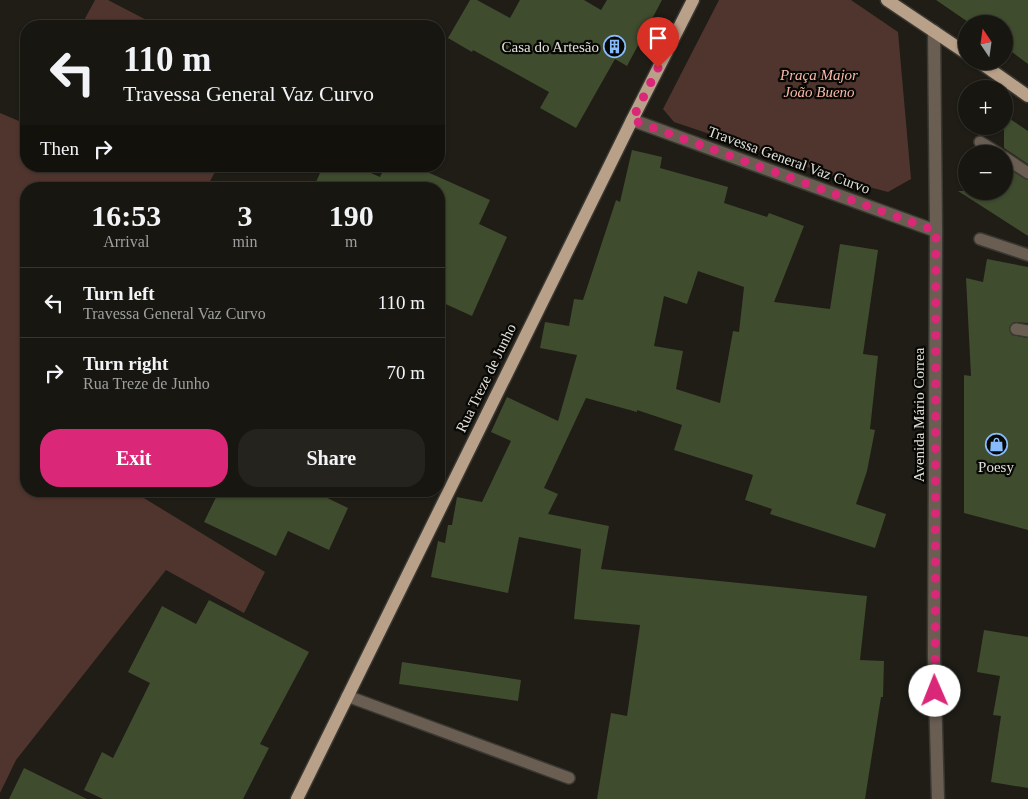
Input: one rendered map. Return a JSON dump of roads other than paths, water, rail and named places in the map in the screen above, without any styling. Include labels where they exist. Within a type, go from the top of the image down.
[{"type":"main road","name":"Rua Treze de Junho","points":[[297,799],[693,0]]},
{"type":"main road","points":[[887,0],[958,48]]},
{"type":"main road","points":[[991,70],[1028,96]]},
{"type":"street","name":"Avenida Mário Correa","points":[[934,31],[936,231],[934,656],[938,799]]},
{"type":"street","name":"Travessa General Vaz Curvo","points":[[632,120],[936,231]]},
{"type":"lane","points":[[980,142],[985,145]]},
{"type":"lane","points":[[1013,163],[1028,173]]},
{"type":"lane","points":[[980,239],[1028,256]]},
{"type":"lane","points":[[347,696],[569,778]]},
{"type":"place","name":"Casa do Artesão","points":[[615,47]]},
{"type":"place","name":"Poesy","points":[[996,444]]},
{"type":"park label","name":"Praça Major João Bueno","points":[[819,84]]}]
